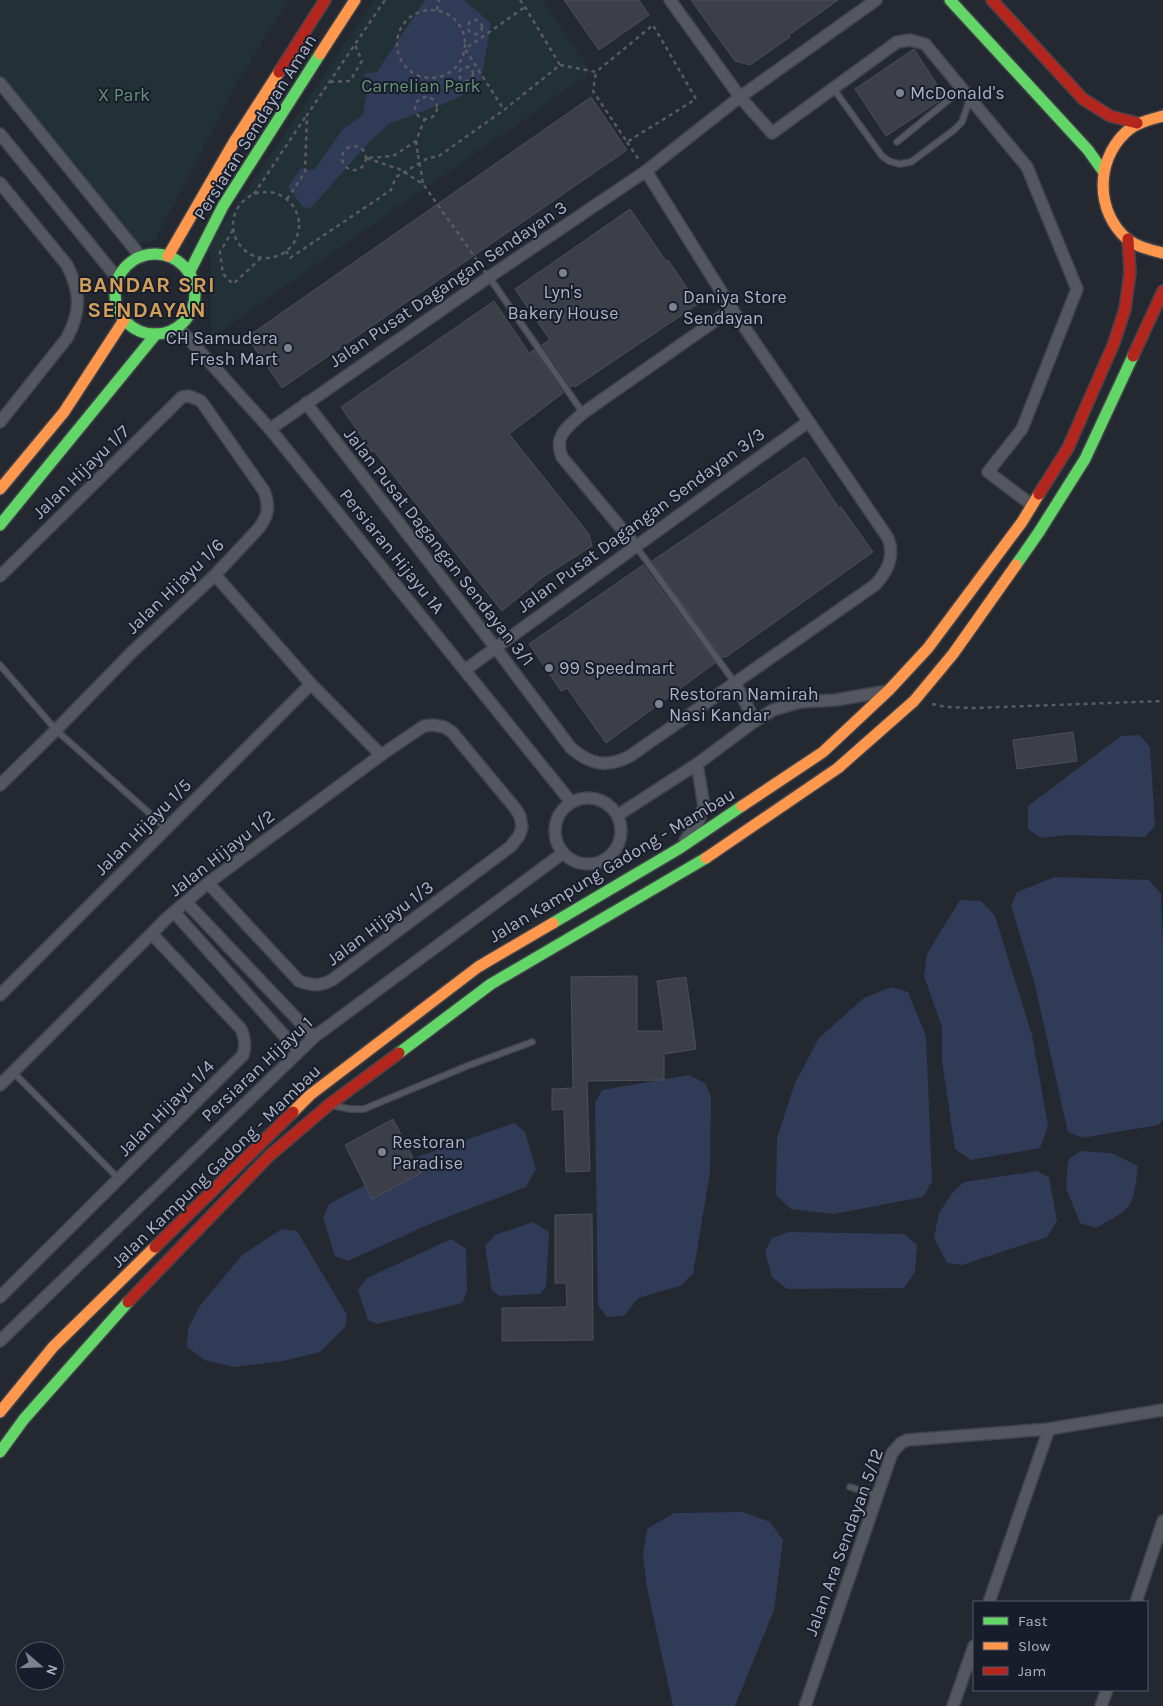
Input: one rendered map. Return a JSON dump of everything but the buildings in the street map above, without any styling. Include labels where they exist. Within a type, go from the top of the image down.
[{"type":"main road","name":"Persiaran Sendayan Aman","points":[[168,256],[234,142],[325,0]]},
{"type":"main road","name":"Persiaran Sendayan Aman","points":[[189,273],[223,206],[355,0]]},
{"type":"main road","points":[[950,0],[1075,136],[1103,171]]},
{"type":"main road","points":[[992,0],[1082,99],[1110,116],[1137,124]]},
{"type":"main road","points":[[1163,116],[1154,117],[1137,124],[1121,136],[1109,152],[1103,171],[1101,190],[1106,209],[1114,226],[1128,239],[1146,250],[1163,253]]},
{"type":"main road","name":"Jalan Kampung Gadong - Mambau","points":[[0,1412],[53,1347],[310,1095],[478,967],[680,848],[823,752],[889,690],[928,648],[1022,522],[1068,448],[1114,342],[1125,308],[1130,273],[1128,239]]},
{"type":"main road","points":[[150,255],[168,256],[180,263],[189,273],[193,284],[192,308],[187,318],[178,327],[168,332],[156,334],[138,330],[124,320],[117,307],[115,293],[118,279],[131,262],[141,257],[150,255]]},
{"type":"main road","name":"Jalan Kampung Gadong - Mambau","points":[[0,1452],[24,1419],[113,1316],[269,1156],[330,1104],[491,984],[700,862],[838,768],[888,726],[914,700],[953,654],[1039,532],[1084,459],[1163,291]]},
{"type":"main road","points":[[0,489],[64,412],[124,320]]},
{"type":"main road","points":[[0,525],[156,334]]},
{"type":"street","points":[[670,0],[740,97],[772,132],[897,42],[910,40],[925,44],[1028,167],[1077,290],[1022,429],[988,472],[1032,505]]},
{"type":"street","name":"Jalan Pusat Dagangan Sendayan 3","points":[[270,429],[488,277],[646,171],[740,97],[875,0]]},
{"type":"street","points":[[0,83],[141,257]]},
{"type":"street","points":[[0,134],[118,279]]},
{"type":"street","name":"Jalan Pusat Dagangan Sendayan 3/1","points":[[306,403],[571,748],[581,757],[593,762],[608,764],[618,762],[630,756],[874,585],[882,577],[891,557],[892,548],[888,538],[732,309],[646,171]]},
{"type":"street","points":[[0,183],[67,265],[74,279],[78,310],[75,323],[68,338],[0,422]]},
{"type":"street","points":[[635,545],[562,457],[558,448],[559,440],[564,431],[583,413],[732,309]]},
{"type":"street","name":"Persiaran Hijayu 1A","points":[[178,327],[270,429],[571,802]]},
{"type":"street","name":"Jalan Hijayu 1/6","points":[[0,785],[132,652],[215,575],[260,528],[265,520],[268,511],[268,501],[264,491],[201,401],[189,396]]},
{"type":"street","name":"Jalan Hijayu 1/7","points":[[0,576],[182,397],[189,396]]},
{"type":"street","name":"Jalan Pusat Dagangan Sendayan 3/3","points":[[465,670],[635,545],[808,422]]},
{"type":"street","points":[[215,575],[311,684],[381,755]]},
{"type":"street","name":"Jalan Hijayu 1/5","points":[[0,994],[311,684]]},
{"type":"street","points":[[735,684],[755,721]]},
{"type":"street","points":[[618,815],[697,764],[773,710],[800,702],[835,700],[889,690]]},
{"type":"street","name":"Jalan Hijayu 1/2","points":[[0,1085],[174,912],[208,883],[381,755],[424,726],[444,727],[452,732],[486,771]]},
{"type":"street","points":[[680,848],[702,813],[704,806],[697,764]]},
{"type":"street","name":"Jalan Hijayu 1/3","points":[[208,883],[299,981],[310,986],[321,985],[332,980],[510,847],[519,836],[522,827],[520,816],[486,771]]},
{"type":"street","points":[[581,798],[597,799],[611,806],[618,815],[621,825],[621,836],[618,846],[612,855],[603,861],[593,864],[582,864],[572,860],[563,853],[557,843],[555,832],[557,820],[562,810],[571,802],[581,798]]},
{"type":"street","name":"Persiaran Hijayu 1","points":[[0,1341],[314,1037],[563,853]]},
{"type":"street","points":[[186,902],[314,1037]]},
{"type":"street","points":[[174,912],[298,1051]]},
{"type":"street","name":"Jalan Hijayu 1/4","points":[[0,1297],[243,1055],[246,1046],[241,1029],[152,934]]},
{"type":"street","name":"Jalan Ara Sendayan 5/12","points":[[805,1706],[892,1453],[897,1447],[907,1440],[1049,1429],[1163,1410]]},
{"type":"street","points":[[989,1601],[1049,1429]]},
{"type":"street","points":[[1136,1601],[1163,1521]]},
{"type":"street","points":[[953,1706],[973,1649]]},
{"type":"street","points":[[1101,1706],[1106,1691]]},
{"type":"lane","points":[[833,88],[882,156],[889,162],[899,164],[911,162],[962,122],[966,93]]},
{"type":"lane","points":[[897,142],[966,93]]},
{"type":"lane","points":[[488,277],[583,413]]},
{"type":"lane","points":[[635,545],[735,684]]},
{"type":"lane","points":[[0,665],[56,730],[166,828]]},
{"type":"lane","points":[[330,1104],[350,1109],[364,1109],[532,1042]]},
{"type":"lane","points":[[13,1072],[119,1179]]},
{"type":"lane","points":[[850,1487],[878,1496]]},
{"type":"path","points":[[254,194],[385,0]]},
{"type":"path","points":[[437,10],[439,0]]},
{"type":"path","points":[[520,0],[560,65],[596,72]]},
{"type":"path","points":[[464,49],[525,7]]},
{"type":"path","points":[[426,9],[437,10],[448,13],[457,20],[463,30],[465,41],[464,53],[457,66],[451,72],[441,77],[429,79],[418,76],[408,70],[401,61],[397,51],[396,40],[400,28],[415,13],[426,9]]},
{"type":"path","points":[[463,30],[469,27],[470,23],[474,20],[480,21],[482,28],[479,33]]},
{"type":"path","points":[[627,142],[696,99],[653,25],[596,72],[593,91],[646,171]]},
{"type":"path","points":[[469,27],[472,33],[479,33]]},
{"type":"path","points":[[479,33],[482,37]]},
{"type":"path","points":[[330,82],[350,80],[362,61],[355,45]]},
{"type":"path","points":[[464,49],[504,110]]},
{"type":"path","points":[[286,251],[290,258],[391,190],[396,177],[428,158],[439,156],[504,110],[560,65]]},
{"type":"path","points":[[457,66],[461,69]]},
{"type":"path","points":[[467,66],[473,71],[473,78],[469,81],[464,81],[459,76],[461,69],[467,66]]},
{"type":"path","points":[[473,71],[477,68]]},
{"type":"path","points":[[425,96],[432,98],[437,107],[435,114],[425,118],[418,116],[415,109],[419,99],[425,96]]},
{"type":"path","points":[[286,199],[305,172],[306,115]]},
{"type":"path","points":[[423,184],[416,141],[425,118]]},
{"type":"path","points":[[366,158],[393,156],[416,141]]},
{"type":"path","points":[[354,145],[364,150],[366,158],[363,166],[352,170],[345,167],[342,155],[346,148],[354,145]]},
{"type":"path","points":[[366,158],[399,168],[423,184],[488,277]]},
{"type":"path","points":[[265,192],[276,193],[286,199],[294,207],[298,218],[299,229],[296,240],[286,251],[272,258],[261,258],[251,255],[242,249],[236,240],[233,220],[237,209],[244,200],[254,194],[265,192]]},
{"type":"path","points":[[233,230],[220,252],[223,274],[233,284],[261,258]]},
{"type":"path","points":[[914,700],[946,707],[974,708],[1163,701]]},
{"type":"green space","name":"X Park","points":[[0,0],[289,0],[238,81],[155,241],[141,242],[129,248],[0,93]]},
{"type":"green space","name":"Carnelian Park","points":[[374,0],[543,0],[592,72],[211,338],[210,245]]},
{"type":"water","points":[[425,0],[464,0],[491,23],[480,87],[453,100],[389,124],[369,142],[310,209],[302,206],[288,187],[301,168],[314,170],[343,129],[363,115],[368,81],[363,74],[377,72]]},
{"type":"water","points":[[1139,735],[1150,747],[1155,826],[1145,837],[1065,835],[1041,838],[1028,829],[1028,806],[1121,736]]},
{"type":"water","points":[[1055,877],[1149,880],[1161,894],[1163,945],[1163,1120],[1158,1125],[1082,1138],[1068,1132],[1034,981],[1011,906],[1017,892]]},
{"type":"water","points":[[960,900],[981,901],[995,916],[1032,1035],[1048,1126],[1040,1148],[971,1160],[955,1149],[942,1061],[942,1027],[924,976],[927,954]]},
{"type":"water","points":[[891,987],[908,992],[926,1036],[932,1181],[923,1197],[833,1214],[791,1209],[776,1195],[777,1138],[795,1083],[819,1038],[864,998]]},
{"type":"water","points":[[689,1075],[705,1083],[711,1097],[710,1172],[693,1274],[680,1286],[638,1298],[624,1316],[607,1317],[598,1305],[595,1103],[602,1090]]},
{"type":"water","points":[[514,1123],[525,1132],[536,1169],[526,1187],[432,1223],[348,1261],[335,1256],[323,1218],[329,1204],[420,1156]]},
{"type":"water","points":[[1080,1151],[1111,1153],[1138,1166],[1135,1191],[1129,1205],[1117,1216],[1096,1228],[1080,1223],[1066,1188],[1068,1160]]},
{"type":"water","points":[[1037,1171],[1049,1177],[1057,1221],[1047,1237],[962,1265],[947,1263],[934,1238],[939,1213],[953,1192],[964,1182]]},
{"type":"water","points":[[533,1222],[549,1232],[546,1287],[540,1294],[500,1296],[492,1291],[485,1246],[495,1235]]},
{"type":"water","points":[[282,1229],[297,1231],[347,1315],[345,1327],[320,1352],[283,1361],[234,1367],[205,1360],[187,1347],[188,1329],[199,1307],[242,1255]]},
{"type":"water","points":[[789,1232],[904,1234],[917,1245],[915,1272],[904,1288],[787,1289],[772,1277],[765,1251],[772,1238]]},
{"type":"water","points":[[451,1239],[466,1249],[467,1291],[462,1303],[377,1324],[368,1320],[358,1290],[367,1278]]},
{"type":"water","points":[[743,1512],[770,1522],[783,1540],[774,1610],[735,1706],[673,1706],[647,1588],[643,1554],[647,1529],[674,1513]]},
{"type":"traffic: fast","points":[[950,0],[1088,150],[1103,171]]},
{"type":"traffic: fast","points":[[189,273],[223,206],[320,54]]},
{"type":"traffic: fast","points":[[155,254],[170,257],[183,266],[192,279],[195,294],[192,309],[183,322],[170,331],[155,334],[140,331],[127,322],[118,309],[115,294],[118,279],[127,266],[140,257],[155,254]]},
{"type":"traffic: fast","points":[[0,525],[156,334]]},
{"type":"traffic: fast","points":[[1016,565],[1085,459],[1133,356]]},
{"type":"traffic: fast","points":[[553,923],[680,848],[742,806]]},
{"type":"traffic: fast","points":[[399,1053],[491,984],[706,858]]},
{"type":"traffic: fast","points":[[0,1452],[24,1419],[128,1302]]},
{"type":"traffic: slow","points":[[320,54],[355,0]]},
{"type":"traffic: slow","points":[[168,256],[234,142],[279,72]]},
{"type":"traffic: slow","points":[[1163,116],[1138,124],[1125,133],[1115,145],[1108,158],[1104,172],[1103,187],[1109,215],[1117,228],[1127,239],[1135,244],[1163,253]]},
{"type":"traffic: slow","points":[[0,489],[64,412],[124,320]]},
{"type":"traffic: slow","points":[[742,806],[823,752],[889,690],[928,648],[1022,522],[1039,494]]},
{"type":"traffic: slow","points":[[706,858],[838,768],[914,701],[953,654],[1016,565]]},
{"type":"traffic: slow","points":[[293,1112],[310,1095],[478,967],[553,923]]},
{"type":"traffic: slow","points":[[0,1412],[53,1347],[155,1247]]},
{"type":"traffic: jam","points":[[279,72],[325,0]]},
{"type":"traffic: jam","points":[[992,0],[1083,99],[1110,116],[1137,123]]},
{"type":"traffic: jam","points":[[1039,494],[1068,448],[1114,343],[1125,309],[1130,273],[1128,239]]},
{"type":"traffic: jam","points":[[1133,356],[1163,291]]},
{"type":"traffic: jam","points":[[128,1302],[269,1156],[330,1104],[399,1053]]},
{"type":"traffic: jam","points":[[155,1247],[293,1112]]},
{"type":"place","name":"McDonald's","points":[[900,93]]},
{"type":"place","name":"Lyn's Bakery House","points":[[563,273]]},
{"type":"place","name":"Daniya Store Sendayan","points":[[673,307]]},
{"type":"place","name":"CH Samudera Fresh Mart","points":[[288,348]]},
{"type":"place","name":"99 Speedmart","points":[[549,668]]},
{"type":"place","name":"Restoran Namirah Nasi Kandar","points":[[659,704]]},
{"type":"place","name":"Restoran Paradise","points":[[382,1152]]},
{"type":"district","name":"BANDAR SRI SENDAYAN","points":[[147,296]]}]
